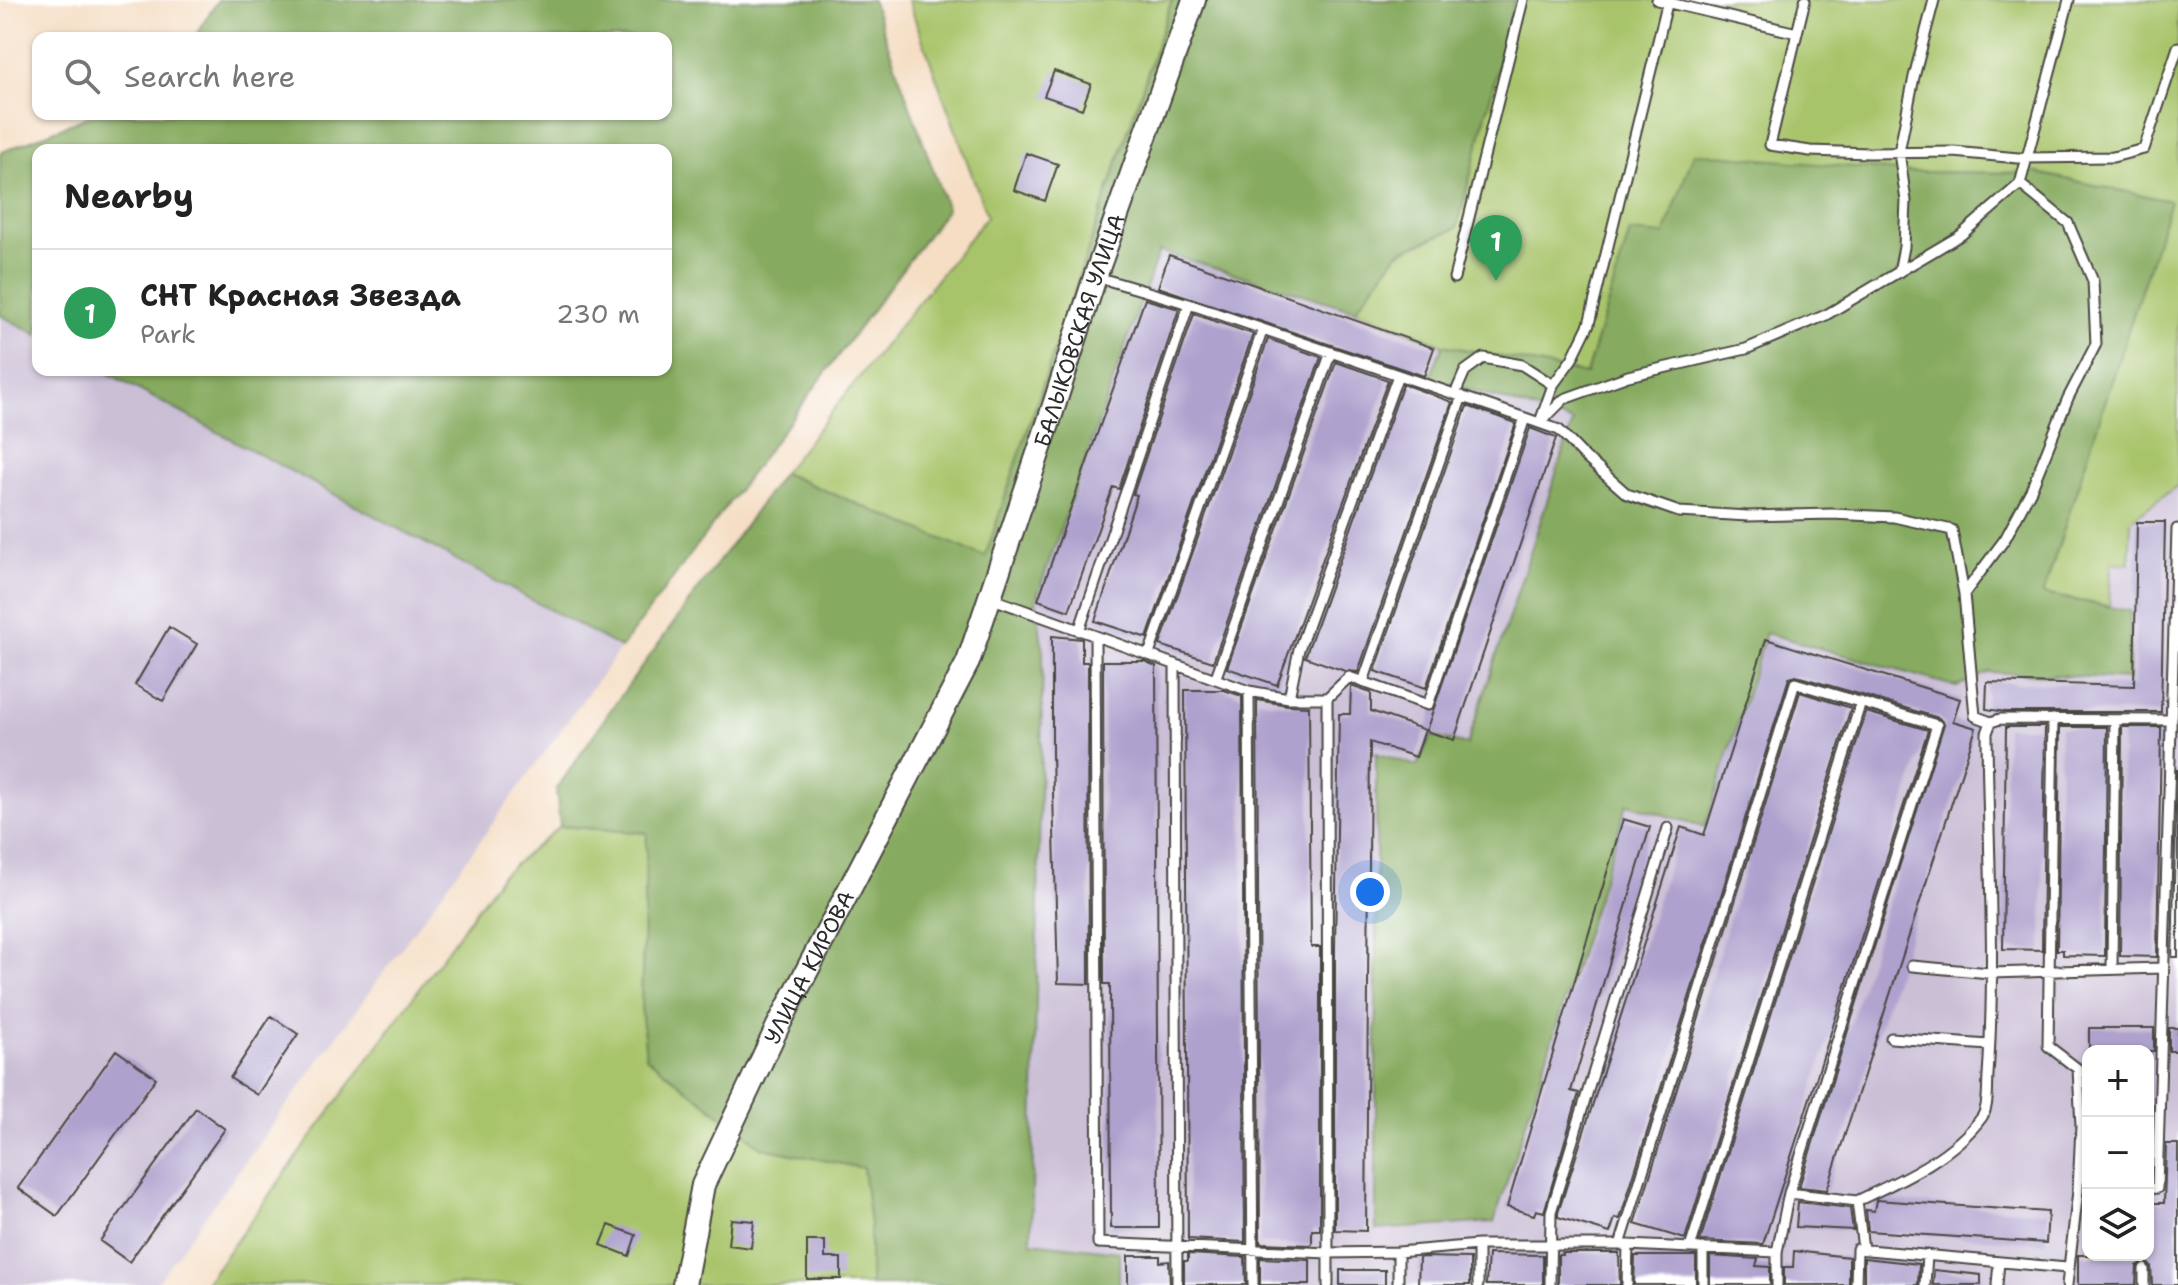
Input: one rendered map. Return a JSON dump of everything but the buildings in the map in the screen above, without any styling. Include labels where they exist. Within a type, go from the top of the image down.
[{"type":"street","name":"БАЛЫКОВСКАЯ УЛИЦА","points":[[968,662],[1095,277],[1191,1]]},
{"type":"street","name":"УЛИЦА КИРОВА","points":[[684,1285],[703,1185],[778,1026],[968,662]]},
{"type":"lane","points":[[1454,278],[1523,0]]},
{"type":"lane","points":[[1805,0],[1770,145],[1810,151],[1954,152],[2027,158],[2113,157],[2144,149],[2178,47]]},
{"type":"lane","points":[[1899,272],[1904,247],[1906,201],[1899,152],[1934,0]]},
{"type":"lane","points":[[1540,423],[1564,399],[1628,376],[1746,349],[1826,315],[1961,235],[2020,184],[2069,0]]},
{"type":"lane","points":[[1540,423],[1553,385],[1572,359],[1589,324],[1664,1],[1797,33]]},
{"type":"lane","points":[[1964,594],[2005,539],[2031,490],[2068,398],[2096,344],[2093,281],[2068,223],[2020,184]]},
{"type":"lane","points":[[1095,277],[1189,304],[1559,430],[1627,494],[1679,512],[1894,517],[1952,530],[1964,594],[1975,716],[1991,722],[2000,719],[2172,720]]},
{"type":"lane","points":[[1079,631],[1189,304]]},
{"type":"lane","points":[[1149,654],[1263,329]]},
{"type":"lane","points":[[1216,677],[1331,352]]},
{"type":"lane","points":[[1363,682],[1465,371],[1483,358],[1522,365],[1553,385]]},
{"type":"lane","points":[[1289,698],[1299,649],[1398,375]]},
{"type":"lane","points":[[989,598],[1249,691],[1289,698],[1327,698],[1349,677],[1428,705],[1525,418]]},
{"type":"lane","points":[[2154,1188],[2157,1188],[2177,529]]},
{"type":"lane","points":[[1095,636],[1098,1243],[1328,1253],[1550,1244],[1777,1252]]},
{"type":"lane","points":[[1175,664],[1177,1285]]},
{"type":"lane","points":[[1627,1285],[1624,1245],[1795,683],[1937,725],[1789,1193],[1777,1252],[1777,1285]]},
{"type":"lane","points":[[1249,691],[1253,1285]]},
{"type":"lane","points":[[1327,698],[1328,1285]]},
{"type":"lane","points":[[1690,1248],[1861,702]]},
{"type":"lane","points":[[2053,719],[2048,1046],[2078,1069],[2083,1189]]},
{"type":"lane","points":[[2112,968],[2115,720]]},
{"type":"lane","points":[[1789,1193],[1857,1201],[1899,1181],[1953,1148],[1985,1114],[1990,973],[1987,733],[1991,722]]},
{"type":"lane","points":[[1550,1285],[1551,1212],[1668,828]]},
{"type":"lane","points":[[1912,966],[1990,973],[2162,968]]},
{"type":"lane","points":[[1891,1038],[1989,1045]]},
{"type":"lane","points":[[2067,1285],[2067,1268],[2082,1195]]},
{"type":"lane","points":[[1857,1201],[1863,1249]]},
{"type":"lane","points":[[1478,1245],[1478,1285]]},
{"type":"lane","points":[[1703,1248],[1703,1285]]},
{"type":"lane","points":[[1856,1285],[1857,1249],[2067,1268]]},
{"type":"lane","points":[[1398,1252],[1398,1285]]},
{"type":"lane","points":[[1925,1285],[1927,1255]]},
{"type":"lane","points":[[1997,1285],[1999,1262]]},
{"type":"lane","points":[[2144,1269],[2144,1285]]},
{"type":"shaded area","points":[[1160,250],[1355,310],[1443,345],[1431,377],[1573,422],[1466,746],[1418,766],[1376,754],[1376,1230],[1494,1222],[1627,803],[1705,827],[1765,633],[1956,687],[1989,672],[2129,679],[2130,611],[2109,606],[2111,563],[2131,520],[2178,485],[2178,1285],[1119,1285],[1118,1252],[1031,1243],[1043,652],[1036,599]]},
{"type":"shaded area","points":[[0,315],[32,332],[32,376],[113,376],[621,648],[155,1285],[0,1285]]},
{"type":"green space","points":[[218,0],[872,0],[947,209],[621,648],[113,376],[672,376],[672,144],[32,144],[32,332],[0,315],[0,153],[80,120],[672,120],[672,32],[198,32]]},
{"type":"green space","points":[[908,0],[1172,0],[985,558],[783,473],[987,216]]},
{"type":"green space","points":[[1172,0],[1515,0],[1457,228],[1399,252],[1355,310],[1159,251],[1036,599],[1043,652],[1031,1242],[1119,1252],[1119,1285],[870,1285],[870,1224],[863,1168],[763,1148],[646,1057],[641,1004],[647,833],[560,826],[556,790],[783,473],[985,557]]},
{"type":"green space","points":[[1515,0],[2178,0],[2178,485],[2131,520],[2129,564],[2111,563],[2109,606],[2043,594],[2169,201],[2037,173],[1911,172],[1664,236],[1630,232],[1586,374],[1443,345],[1355,310],[1399,252],[1457,227]]},
{"type":"green space","points":[[1694,153],[1911,172],[2037,173],[2170,201],[2043,594],[2130,611],[2129,679],[1989,672],[1957,687],[1766,633],[1705,827],[1627,804],[1494,1222],[1376,1230],[1376,753],[1417,766],[1431,736],[1467,745],[1573,422],[1430,377],[1443,345],[1586,374],[1630,232],[1664,235]]},
{"type":"green space","points":[[560,826],[647,833],[641,1004],[646,1057],[763,1148],[863,1168],[870,1224],[870,1285],[204,1285],[501,876]]},
{"type":"place","name":"СНТ Красная Звезда","points":[[1496,281]]}]
